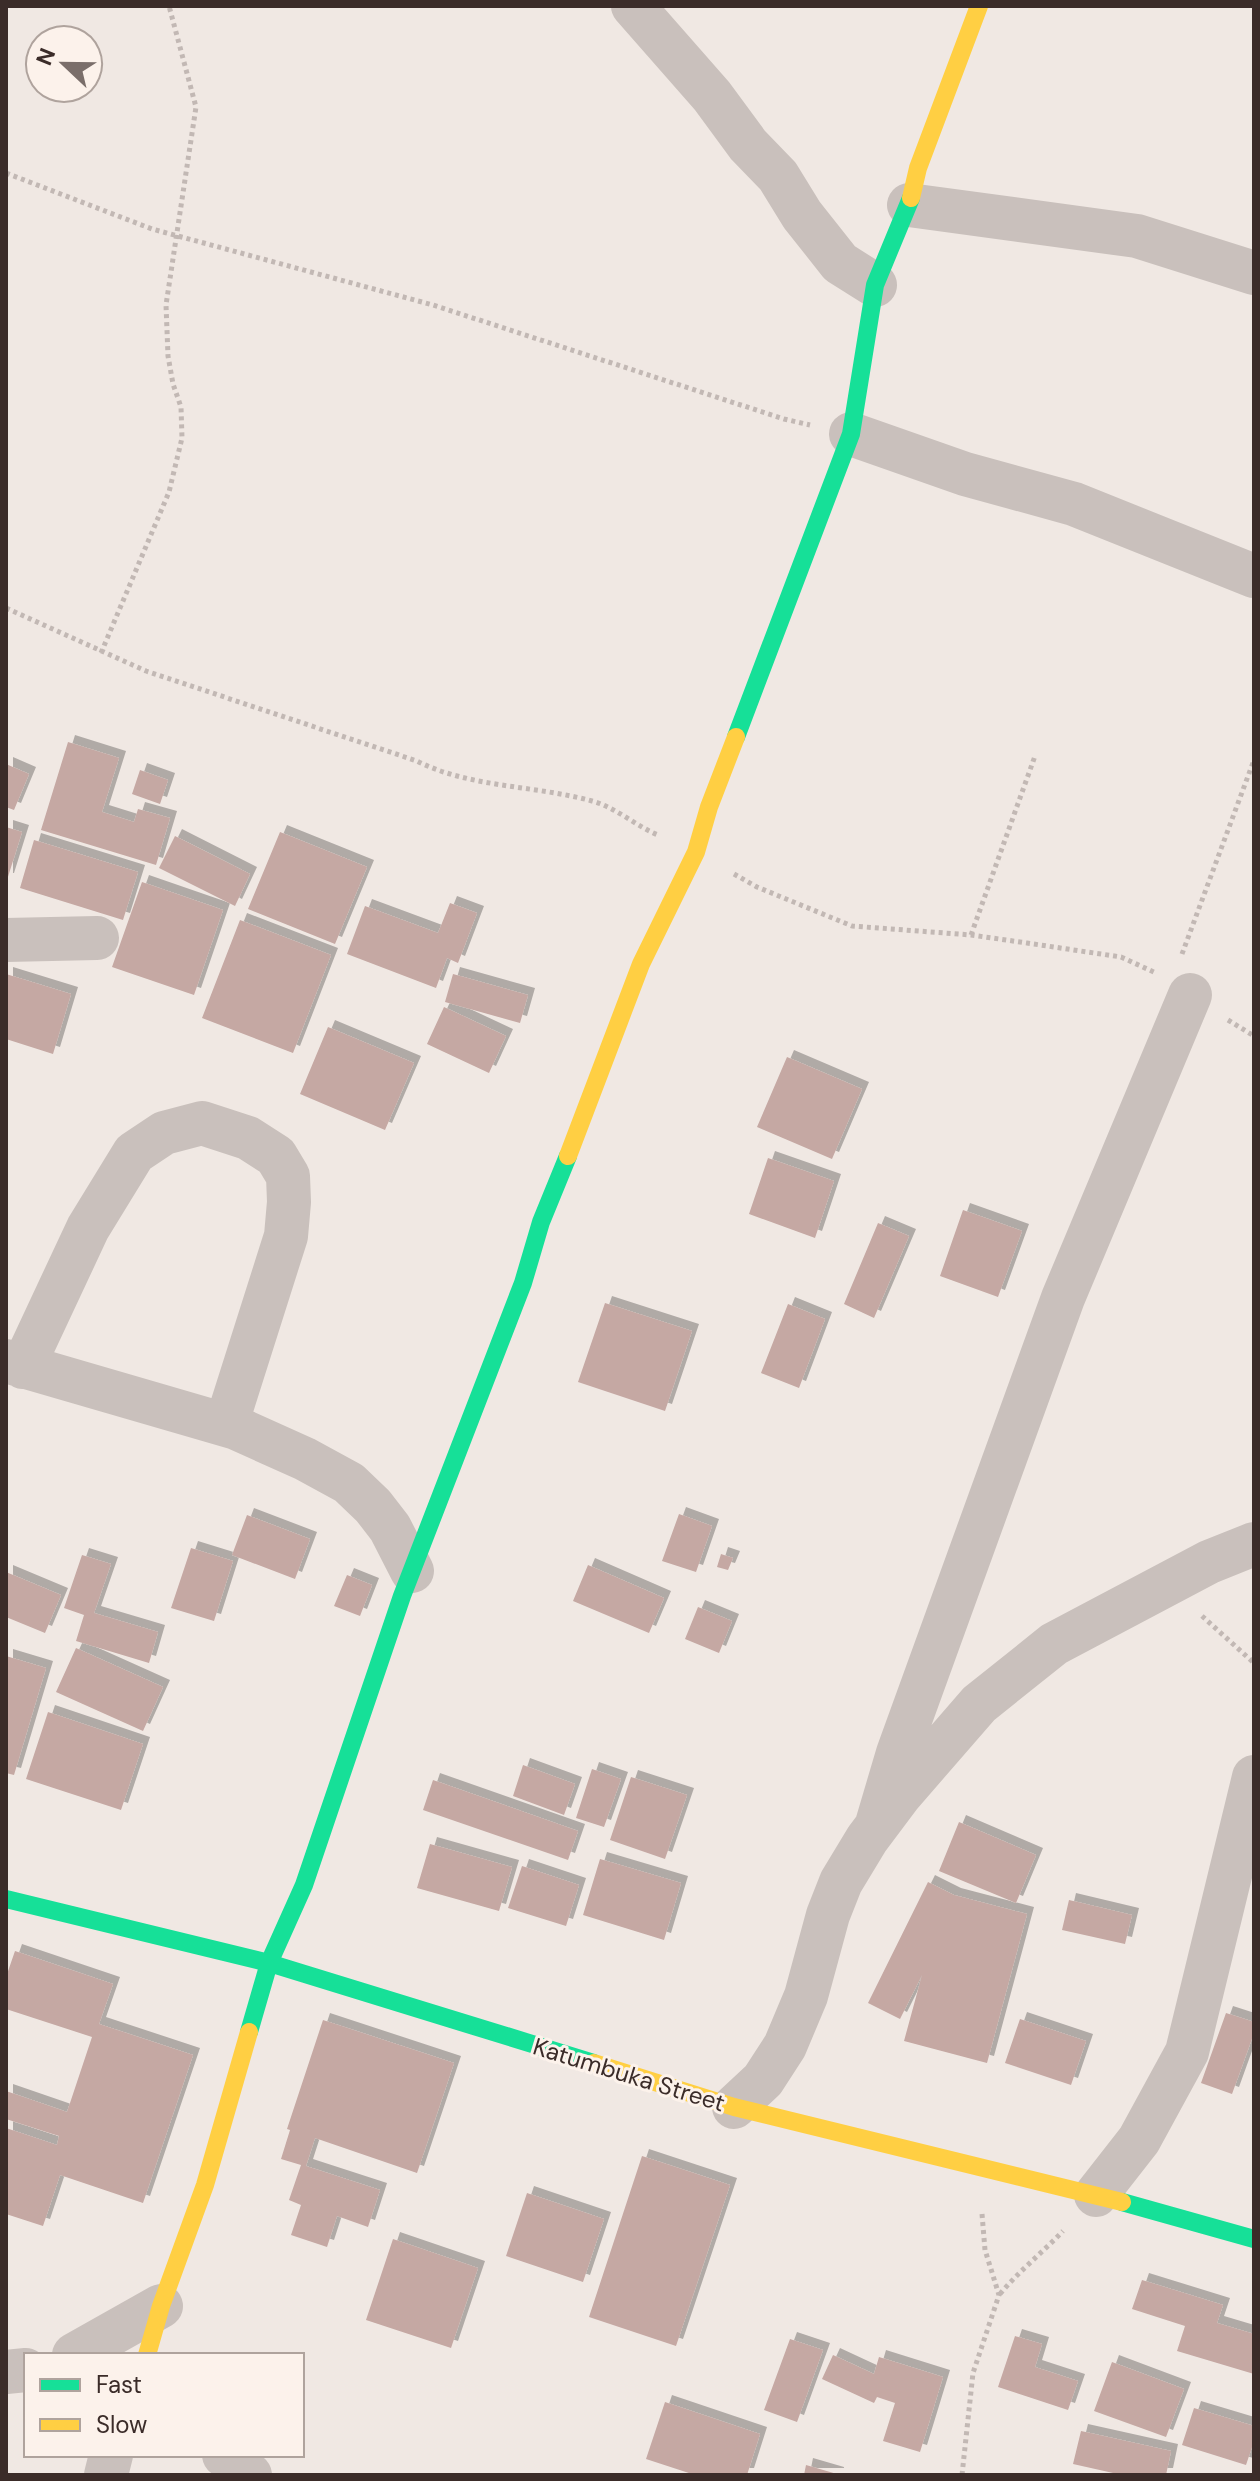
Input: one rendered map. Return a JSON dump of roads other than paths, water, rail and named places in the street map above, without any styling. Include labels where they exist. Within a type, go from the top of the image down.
[{"type":"street","points":[[633,6],[712,96],[748,145],[778,176],[802,215],[840,263],[875,285]]},
{"type":"street","points":[[148,2353],[161,2306],[205,2185],[269,1963],[304,1885],[412,1571],[523,1283],[541,1222],[641,964],[696,852],[709,807],[851,434],[875,285],[909,205],[918,168],[979,6]]},
{"type":"street","points":[[909,205],[1137,236],[1254,273]]},
{"type":"street","points":[[851,434],[965,474],[1074,504],[1254,576]]},
{"type":"street","points":[[6,940],[97,938]]},
{"type":"street","points":[[877,1824],[898,1753],[1063,1298],[1181,988]]},
{"type":"street","points":[[226,1425],[286,1236],[288,1176],[276,1156],[248,1138],[202,1123],[164,1133],[134,1153],[88,1228],[14,1364],[226,1425],[305,1459],[349,1483],[373,1506],[390,1528],[412,1571]]},
{"type":"street","points":[[734,2107],[763,2080],[785,2046],[806,1996],[828,1915],[841,1882],[877,1824],[979,1704],[1054,1644],[1164,1584],[1254,1544]]},
{"type":"street","points":[[1096,2195],[1139,2140],[1187,2052],[1254,1777]]},
{"type":"street","name":"Katumbuka Street","points":[[6,1899],[269,1963],[734,2107],[968,2162],[1254,2239]]},
{"type":"street","points":[[78,2353],[161,2306]]},
{"type":"street","points":[[227,2457],[250,2475]]}]
